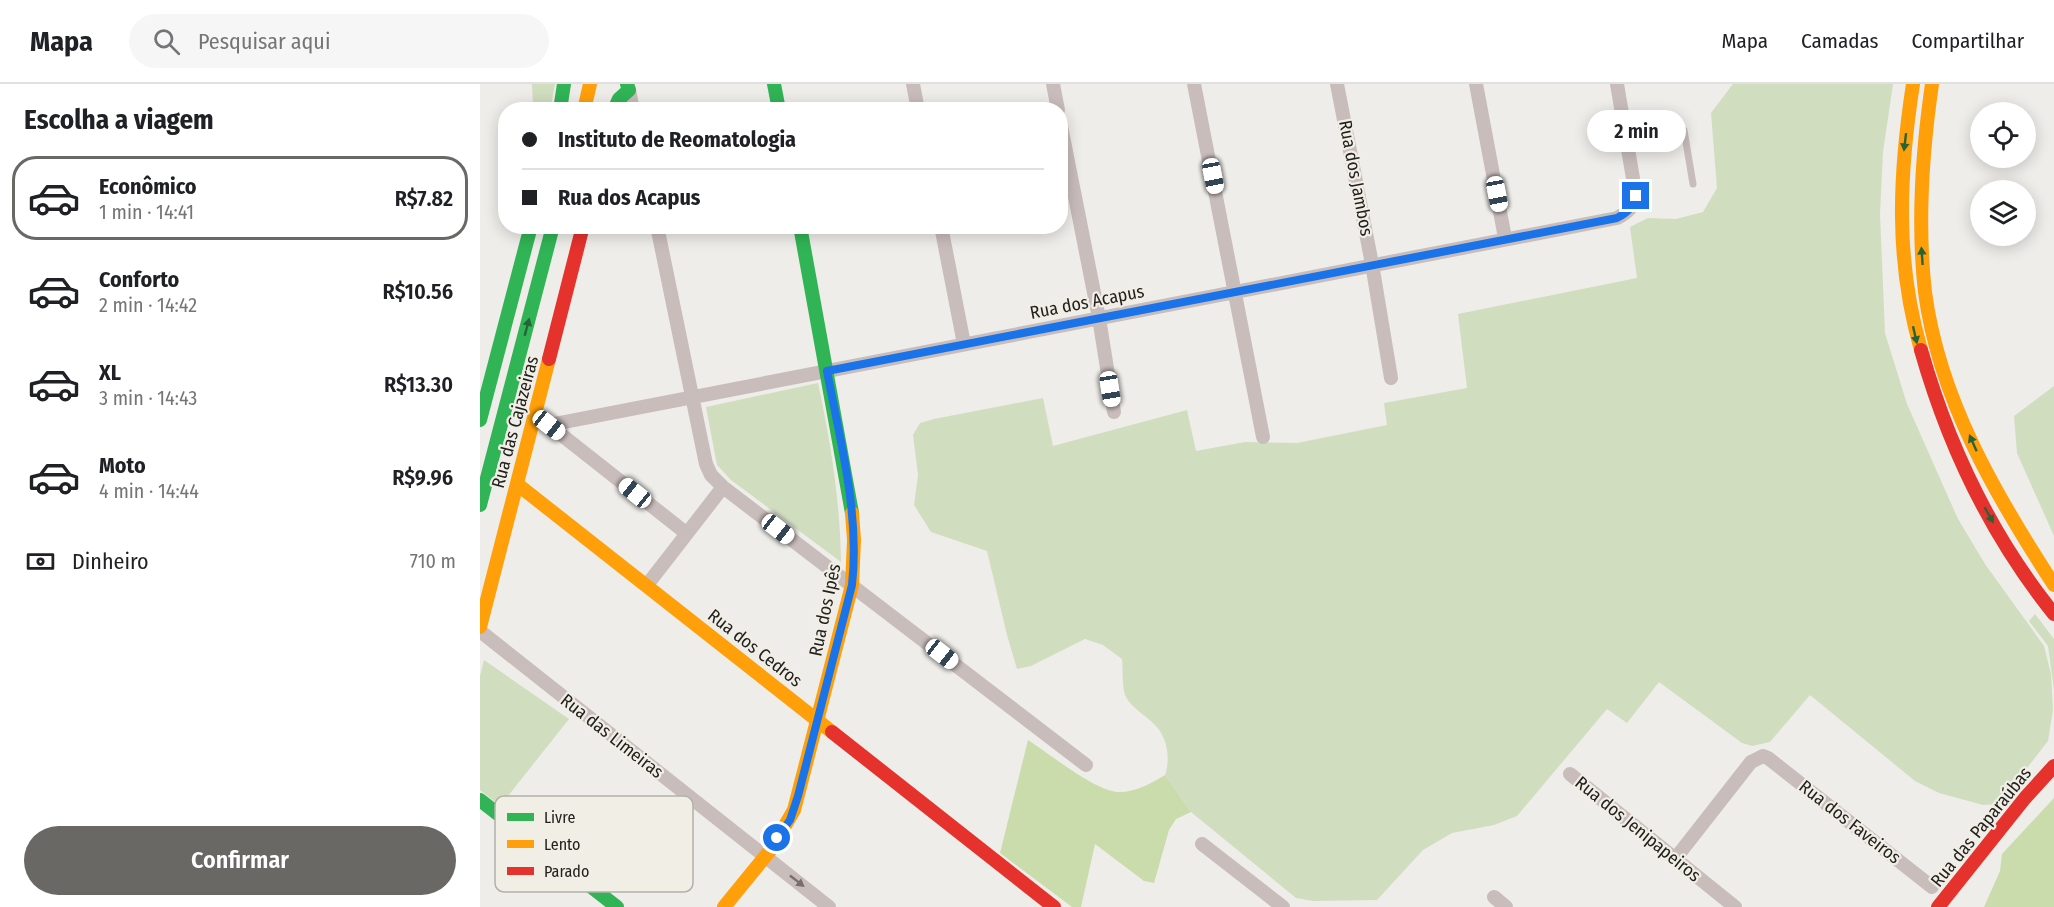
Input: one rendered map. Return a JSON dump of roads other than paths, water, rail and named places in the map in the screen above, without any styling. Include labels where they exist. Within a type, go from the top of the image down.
[{"type":"street","points":[[561,102],[564,84]]},
{"type":"street","points":[[586,102],[591,84]]},
{"type":"street","points":[[774,84],[777,102]]},
{"type":"street","points":[[913,84],[916,102]]},
{"type":"street","points":[[1053,84],[1056,102]]},
{"type":"street","points":[[1194,84],[1263,437]]},
{"type":"street","name":"Rua dos Jambos","points":[[1337,84],[1372,264],[1391,378]]},
{"type":"street","points":[[1476,84],[1505,238]]},
{"type":"street","points":[[1617,84],[1625,132]]},
{"type":"street","points":[[1913,84],[1903,152],[1900,204],[1901,255],[1916,341],[1935,399],[1979,498],[2010,552],[2054,614]]},
{"type":"street","points":[[1932,84],[1922,169],[1920,221],[1922,260],[1935,341],[1958,411],[1983,465],[2004,507],[2054,585]]},
{"type":"street","points":[[618,102],[628,87]]},
{"type":"street","points":[[628,87],[631,102]]},
{"type":"street","name":"Rua dos Acapus","points":[[534,421],[549,425],[1617,218],[1630,210],[1635,203],[1636,196],[1625,132]]},
{"type":"street","points":[[1068,161],[1099,318],[1114,412]]},
{"type":"street","points":[[480,420],[529,234]]},
{"type":"street","points":[[480,505],[552,234]]},
{"type":"street","name":"Rua das Cajazeiras","points":[[480,629],[581,234]]},
{"type":"street","points":[[659,234],[706,464],[711,475],[723,487],[1086,765]]},
{"type":"street","name":"Rua dos Ipês","points":[[724,907],[765,856],[790,820],[794,810],[852,585],[854,540],[851,506],[801,234]]},
{"type":"street","points":[[943,234],[964,344]]},
{"type":"street","points":[[549,425],[686,533]]},
{"type":"street","name":"Rua dos Cedros","points":[[518,483],[1054,907]]},
{"type":"street","points":[[647,585],[723,487]]},
{"type":"street","name":"Rua das Limeiras","points":[[480,629],[690,796]]},
{"type":"street","name":"Rua dos Faveiros","points":[[1675,859],[1750,762],[1759,757],[1768,758],[1932,887]]},
{"type":"street","name":"Rua das Paparaúbas","points":[[1938,907],[2025,798],[2053,768]]},
{"type":"street","name":"Rua dos Jenipapeiros","points":[[1570,774],[1735,907]]},
{"type":"street","name":"Rua das Limeiras","points":[[693,799],[829,907]]},
{"type":"street","points":[[480,800],[495,812]]},
{"type":"street","points":[[1202,844],[1283,907]]},
{"type":"street","points":[[598,892],[617,907]]},
{"type":"street","points":[[1494,897],[1506,907]]},
{"type":"lane","points":[[1625,132],[1677,125],[1682,127],[1693,184]]}]
